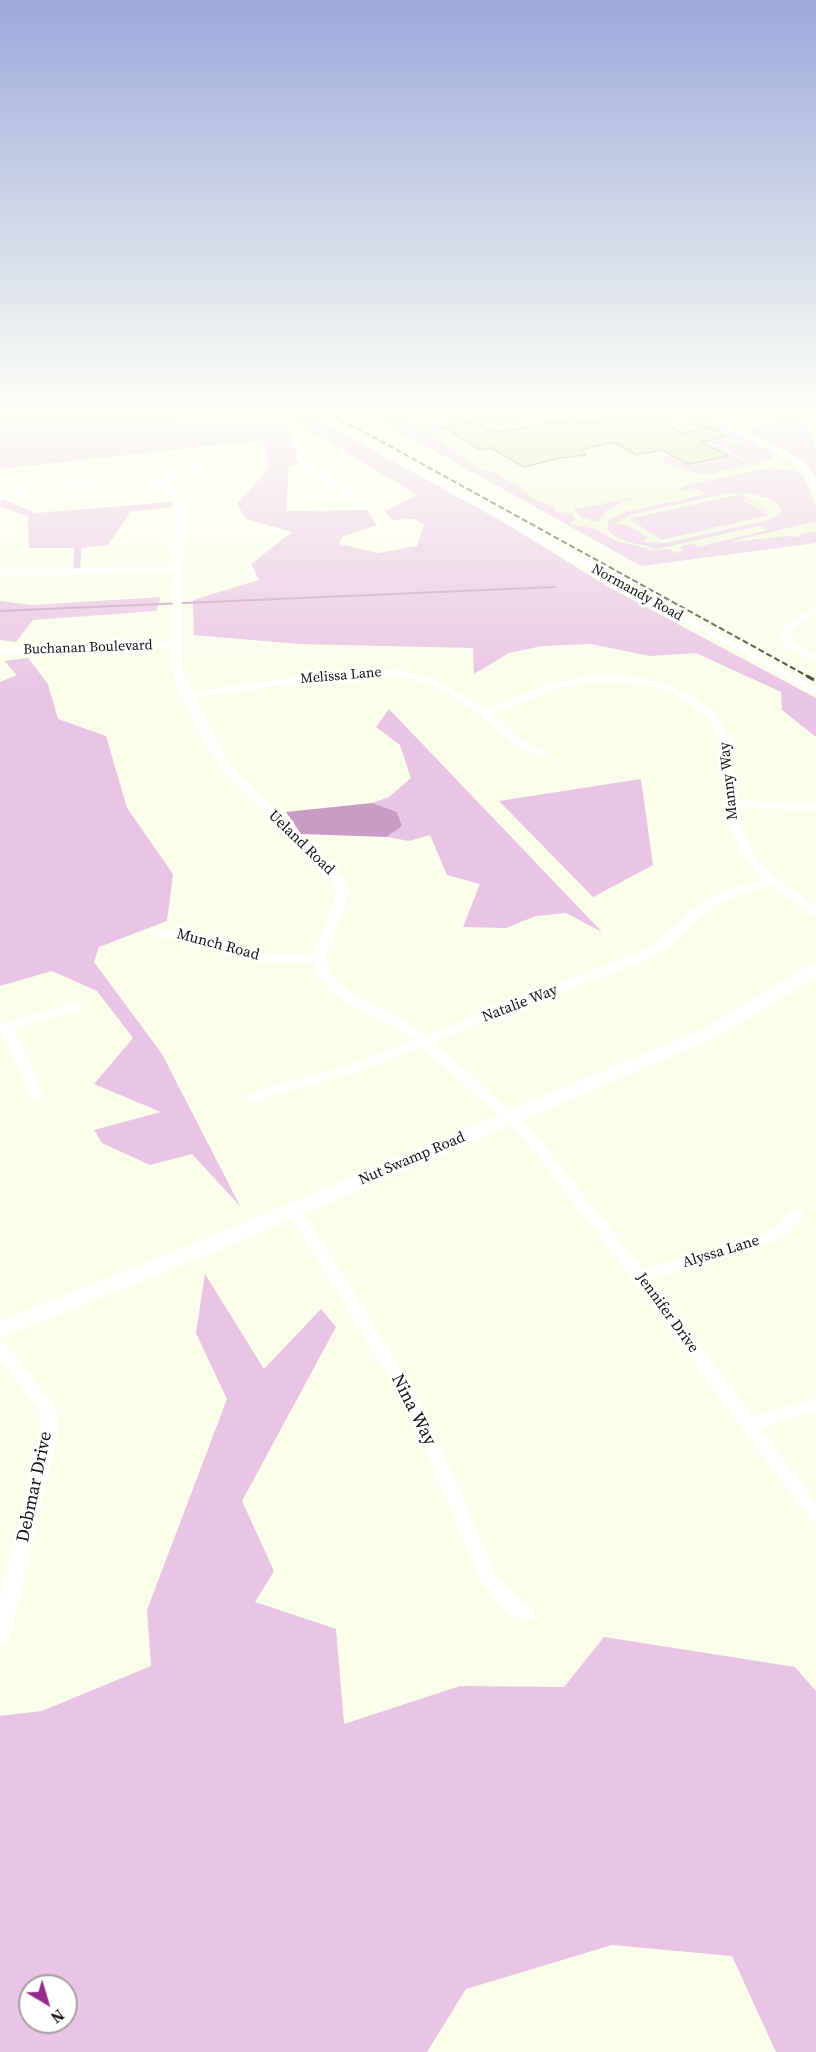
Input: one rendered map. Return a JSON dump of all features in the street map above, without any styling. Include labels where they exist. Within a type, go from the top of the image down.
[{"type":"main road","name":"Nut Swamp Road","points":[[0,1330],[206,1247],[712,1032],[816,969]]},
{"type":"street","name":"Ueland Road","points":[[177,504],[175,645],[177,669],[216,751],[230,772],[322,862],[339,882],[342,892],[340,903],[319,958]]},
{"type":"street","points":[[367,504],[372,507]]},
{"type":"street","name":"Normandy Road","points":[[477,504],[816,692]]},
{"type":"street","points":[[0,573],[177,569]]},
{"type":"street","points":[[816,610],[790,626],[785,637],[794,648],[816,660]]},
{"type":"street","name":"Buchanan Boulevard","points":[[0,651],[175,645]]},
{"type":"street","name":"Melissa Lane","points":[[188,696],[348,673],[392,672],[430,681],[485,713],[519,743],[542,754]]},
{"type":"street","name":"Manny Way","points":[[485,713],[556,685],[576,680],[619,678],[662,686],[693,701],[722,729],[729,747],[732,818],[748,855],[772,881],[816,913]]},
{"type":"street","points":[[731,803],[816,808]]},
{"type":"street","name":"Natalie Way","points":[[253,1099],[268,1092],[332,1077],[648,954],[664,944],[694,915],[712,902],[735,892],[772,881]]},
{"type":"street","name":"Munch Road","points":[[154,933],[191,934],[267,957],[319,958]]},
{"type":"street","points":[[319,958],[325,976],[342,993],[424,1041],[510,1117]]},
{"type":"street","points":[[37,1096],[3,1028],[75,1007]]},
{"type":"street","name":"Jennifer Drive","points":[[510,1117],[529,1135],[640,1277],[816,1515]]},
{"type":"street","name":"Nina Way","points":[[289,1210],[306,1228],[405,1389],[422,1423],[489,1580],[515,1608],[526,1613]]},
{"type":"street","name":"Alyssa Lane","points":[[640,1277],[767,1238],[780,1232],[796,1215]]},
{"type":"street","name":"Debmar Drive","points":[[0,1348],[45,1405],[49,1414],[50,1431],[0,1639]]},
{"type":"street","points":[[749,1425],[816,1404]]},
{"type":"shaded area","points":[[0,504],[13,504],[36,513],[172,504],[172,507],[130,512],[108,545],[82,548],[80,570],[74,570],[74,548],[29,548],[28,516],[0,507]]},
{"type":"shaded area","points":[[237,504],[286,504],[286,511],[367,510],[377,525],[342,537],[339,544],[378,553],[417,546],[424,525],[415,519],[393,520],[385,511],[399,504],[474,504],[605,585],[816,698],[816,737],[782,710],[781,692],[696,653],[650,656],[591,644],[542,646],[509,653],[474,674],[473,648],[299,644],[194,635],[193,600],[259,580],[251,564],[292,532],[246,519]]},
{"type":"shaded area","points":[[530,504],[816,504],[816,543],[641,566]]},
{"type":"shaded area","points":[[530,504],[546,504],[555,507],[556,512],[571,513],[576,519],[569,524],[596,529],[616,541],[652,551],[669,549],[675,553],[684,550],[679,547],[693,543],[697,547],[768,530],[758,526],[654,550],[614,536],[607,528],[609,520],[625,512],[663,504],[680,504],[630,515],[616,524],[628,525],[647,537],[644,542],[665,543],[766,521],[782,511],[778,504],[815,504],[816,521],[730,542],[799,537],[802,533],[810,532],[816,533],[816,543],[641,566]]},
{"type":"shaded area","points":[[619,504],[607,510],[598,522],[583,518],[574,510]]},
{"type":"shaded area","points":[[697,504],[750,504],[769,515],[662,540],[629,519]]},
{"type":"shaded area","points":[[161,597],[156,611],[33,620],[16,642],[0,640],[0,601],[33,605]]},
{"type":"shaded area","points":[[28,658],[48,684],[58,719],[106,736],[127,808],[173,874],[167,921],[99,947],[94,962],[162,1054],[240,1206],[192,1154],[150,1165],[102,1143],[94,1130],[161,1112],[94,1084],[133,1038],[97,991],[52,971],[0,986],[0,682],[17,675],[4,661]]},
{"type":"shaded area","points":[[389,709],[602,932],[566,913],[536,916],[506,928],[463,927],[480,884],[447,875],[430,835],[409,841],[387,837],[402,826],[397,812],[372,803],[389,797],[411,778],[400,745],[376,727]]},
{"type":"shaded area","points":[[641,779],[653,865],[593,897],[499,801]]},
{"type":"shaded area","points":[[372,803],[397,812],[402,826],[387,837],[301,834],[286,812]]},
{"type":"shaded area","points":[[205,1274],[264,1369],[321,1309],[336,1327],[242,1501],[274,1571],[255,1602],[336,1629],[344,1724],[460,1686],[564,1687],[604,1637],[795,1667],[816,1691],[816,2052],[776,2052],[732,1956],[612,1945],[466,1989],[427,2052],[0,2052],[0,1716],[42,1711],[151,1666],[147,1610],[227,1399],[196,1333]]},
{"type":"waterway","points":[[0,611],[555,587]]},
{"type":"railway","points":[[495,504],[809,677]]},
{"type":"railway","points":[[807,676],[816,681]]}]
